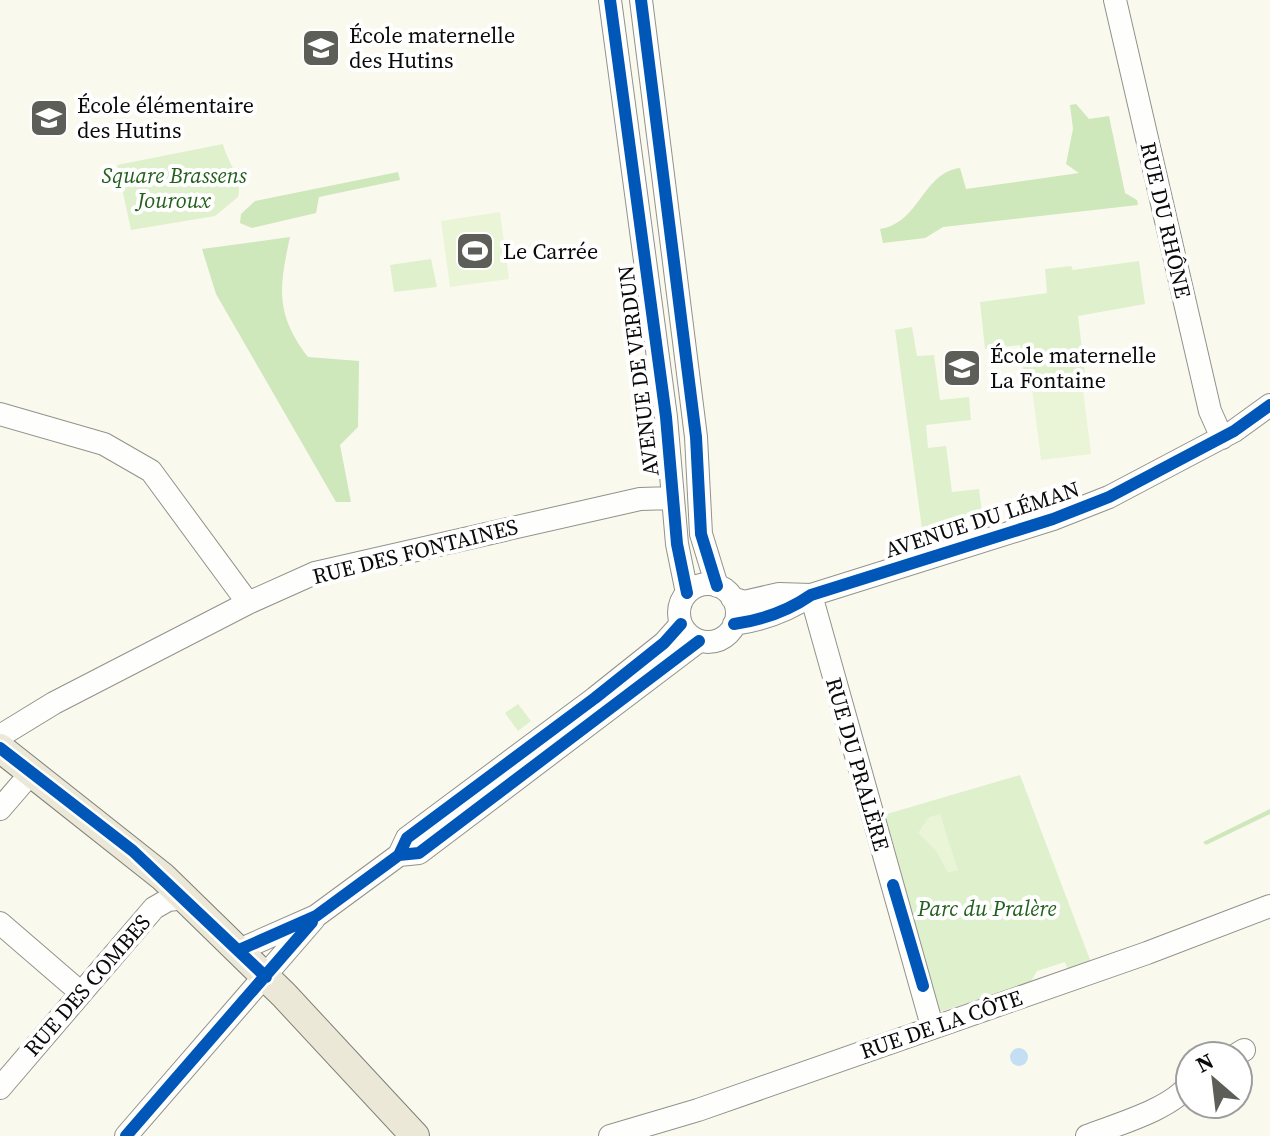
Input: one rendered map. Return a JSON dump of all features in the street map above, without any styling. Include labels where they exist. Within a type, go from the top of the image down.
[{"type":"main road","points":[[0,748],[102,826],[185,898],[266,977],[415,1136]]},
{"type":"street","name":"AVENUE DE VERDUN","points":[[610,0],[677,544],[687,593]]},
{"type":"street","points":[[399,855],[419,853],[699,641],[720,639],[734,624],[736,608],[724,592],[700,527],[696,437],[641,0]]},
{"type":"street","name":"RUE DU RHÔNE","points":[[1115,0],[1210,411],[1228,434]]},
{"type":"street","name":"AVENUE DU LÉMAN","points":[[734,624],[794,607],[811,595],[1053,519],[1109,497],[1228,434],[1270,405]]},
{"type":"street","points":[[0,414],[104,444],[151,471],[248,603]]},
{"type":"street","name":"AVENUE DU LÉMAN","points":[[1228,434],[1252,427],[1270,416]]},
{"type":"street","name":"RUE DES FONTAINES","points":[[0,736],[54,703],[306,576],[350,563],[640,499],[673,498]]},
{"type":"street","points":[[699,641],[688,634],[681,624],[680,606],[687,593],[700,586],[724,592]]},
{"type":"street","name":"AVENUE DU LÉMAN","points":[[724,592],[744,602],[779,594],[811,595]]},
{"type":"street","name":"RUE DU PRALÈRE","points":[[811,595],[932,1026]]},
{"type":"street","points":[[239,950],[316,916],[399,855],[407,838],[595,698],[664,643],[681,624]]},
{"type":"street","points":[[0,809],[31,773]]},
{"type":"street","name":"RUE DES COMBES","points":[[0,1088],[154,908],[168,900],[185,898]]},
{"type":"street","name":"RUE DE LA CÔTE","points":[[624,1135],[1147,953],[1270,906]]},
{"type":"street","points":[[126,1136],[316,916]]},
{"type":"street","points":[[0,923],[80,992]]},
{"type":"street","points":[[1087,1136],[1150,1112],[1174,1097]]},
{"type":"green space","points":[[1076,104],[1089,119],[1109,116],[1125,193],[1137,200],[1138,205],[943,227],[925,238],[883,243],[880,229],[904,218],[937,179],[947,172],[960,168],[966,189],[1079,173],[1066,164],[1073,129],[1070,105]]},
{"type":"green space","name":"Square Brassens Jouroux","points":[[223,144],[237,177],[238,197],[215,216],[131,230],[117,165]]},
{"type":"green space","points":[[398,172],[400,180],[319,197],[316,213],[252,228],[240,223],[241,214],[255,201]]},
{"type":"green space","name":"Le Carrée","points":[[500,212],[509,279],[450,287],[441,221]]},
{"type":"green space","points":[[290,237],[282,300],[297,342],[308,357],[359,361],[358,427],[340,445],[351,502],[336,502],[216,294],[202,249]]},
{"type":"green space","points":[[431,259],[437,287],[394,292],[390,265]]},
{"type":"green space","points":[[1139,261],[1145,304],[1078,316],[1086,382],[1026,388],[1020,345],[985,349],[980,302],[1047,293],[1045,269],[1071,266],[1073,270]]},
{"type":"green space","points":[[912,327],[917,356],[934,355],[940,400],[969,397],[971,420],[926,425],[928,448],[946,446],[952,492],[979,489],[982,513],[922,529],[895,330]]},
{"type":"green space","points":[[1082,382],[1091,454],[1041,460],[1032,388]]},
{"type":"green space","points":[[518,704],[531,721],[518,731],[505,713]]},
{"type":"green space","name":"Parc du Pralère","points":[[1020,775],[1092,965],[1069,973],[1065,962],[1037,971],[1030,983],[936,1013],[880,816]]},
{"type":"green space","points":[[1270,809],[1270,814],[1206,845],[1203,842]]},
{"type":"green space","points":[[940,814],[958,870],[948,873],[936,851],[918,833],[929,817]]},
{"type":"water","points":[[1019,1048],[1028,1057],[1019,1066],[1010,1057]]},
{"type":"cycle path","points":[[610,0],[666,417],[677,544],[687,593]]},
{"type":"cycle path","points":[[641,0],[696,437],[701,534],[717,586]]},
{"type":"cycle path","points":[[734,624],[774,614],[811,595],[1053,519],[1109,497],[1234,431],[1270,405]]},
{"type":"cycle path","points":[[239,950],[316,916],[399,855],[407,838],[595,698],[664,643],[681,624]]},
{"type":"cycle path","points":[[399,855],[419,853],[699,641]]},
{"type":"cycle path","points":[[0,748],[133,851],[266,977]]},
{"type":"cycle path","points":[[893,885],[923,986]]},
{"type":"cycle path","points":[[126,1136],[312,922]]},
{"type":"place","name":"École maternelle des Hutins","points":[[321,48]]},
{"type":"place","name":"École élémentaire des Hutins","points":[[49,118]]},
{"type":"place","name":"Le Carrée","points":[[475,251]]},
{"type":"place","name":"École maternelle La Fontaine","points":[[962,368]]}]
